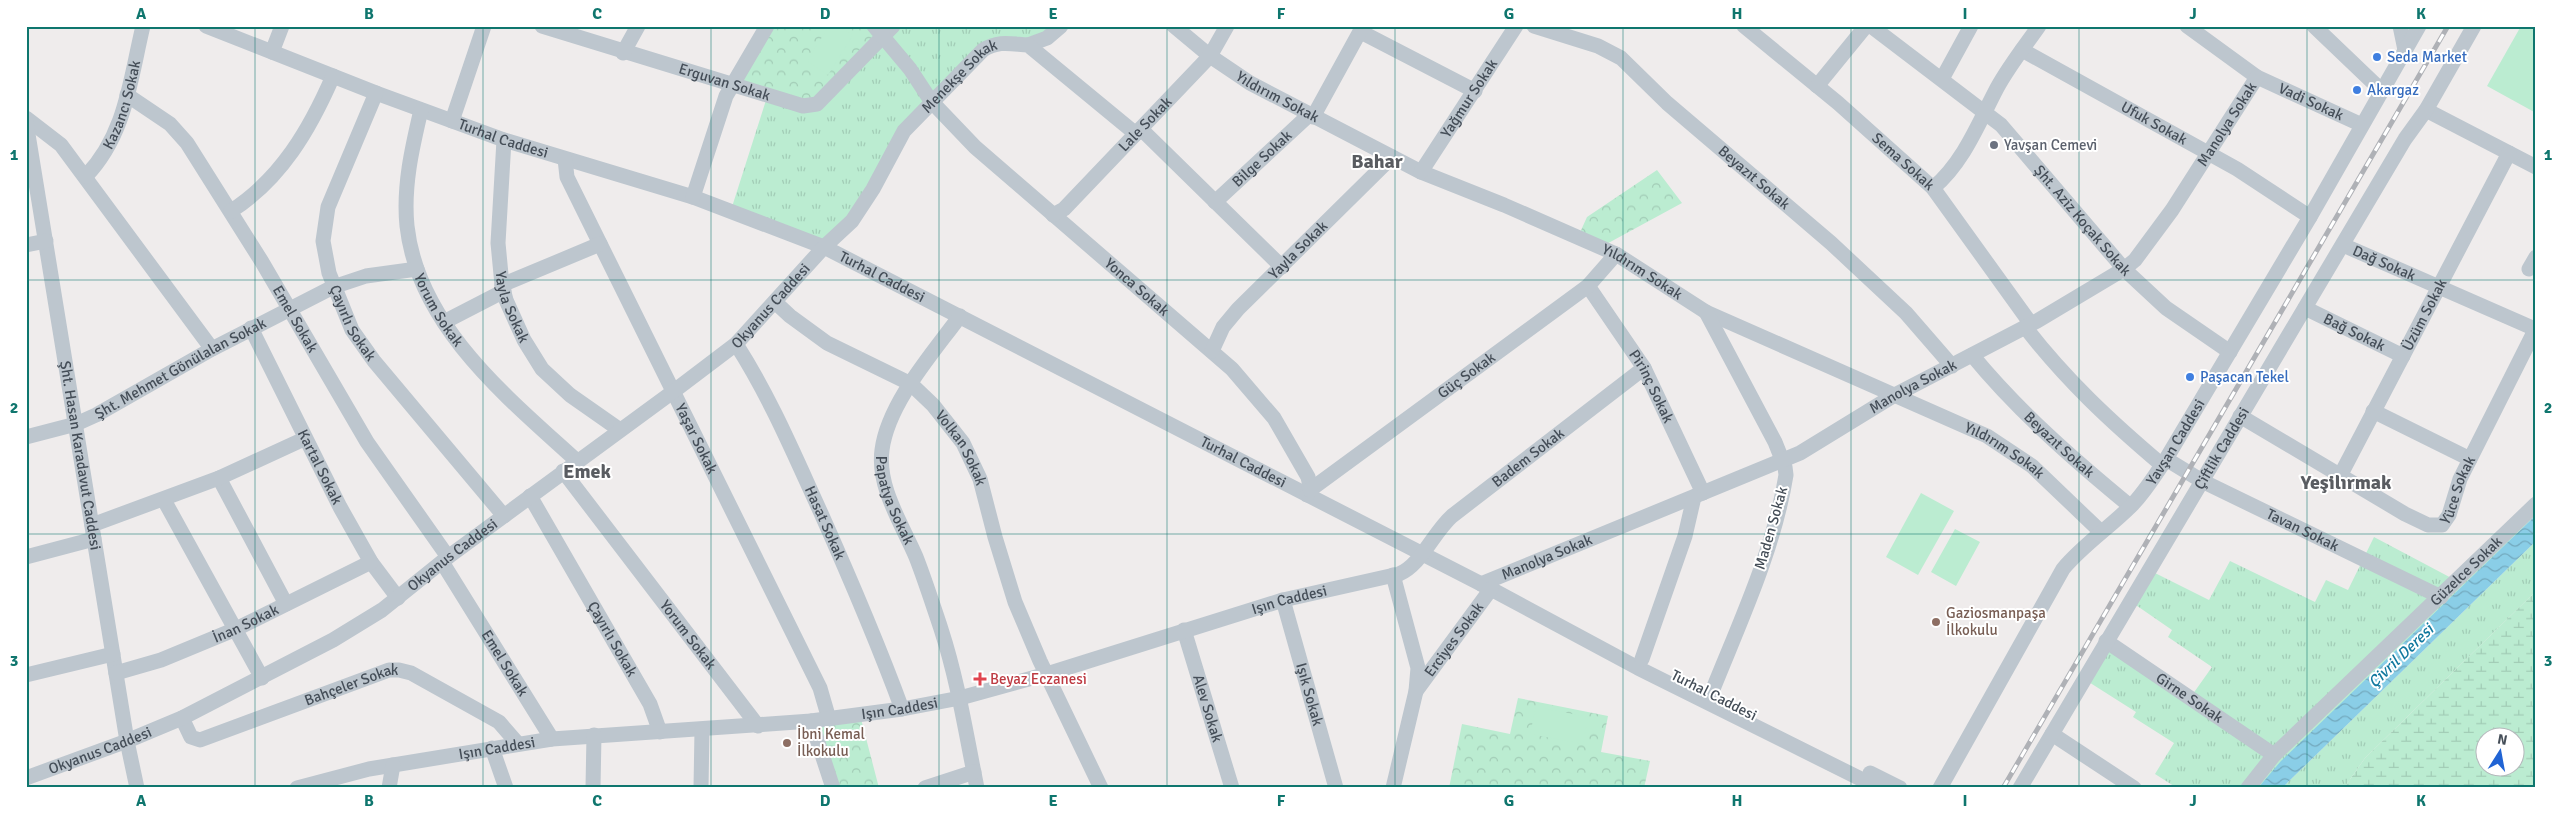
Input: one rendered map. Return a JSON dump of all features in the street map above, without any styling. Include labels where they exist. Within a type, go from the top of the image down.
[{"type":"street","name":"Kazancı Sokak","points":[[86,176],[109,148],[127,95],[143,26]]},
{"type":"street","name":"Turhal Caddesi","points":[[206,26],[376,93],[504,140],[693,197],[824,247],[1308,493],[1647,672],[1879,788]]},
{"type":"street","points":[[272,52],[282,26]]},
{"type":"street","points":[[452,121],[484,26]]},
{"type":"street","name":"Erguvan Sokak","points":[[542,26],[623,53],[796,105],[817,104],[883,30]]},
{"type":"street","points":[[623,53],[638,26]]},
{"type":"street","points":[[693,197],[726,96],[767,26]]},
{"type":"street","points":[[1028,45],[1047,38],[1061,26]]},
{"type":"street","name":"Yıldırım Sokak","points":[[1174,26],[1210,56],[1250,83],[1421,172],[1504,205],[1616,254],[1706,312],[1987,436],[2032,466],[2100,531]]},
{"type":"street","name":"Lale Sokak","points":[[1054,215],[1064,208],[1210,56],[1227,26]]},
{"type":"street","name":"Yağmur Sokak","points":[[1421,172],[1516,26]]},
{"type":"street","name":"Beyazıt Sokak","points":[[1534,26],[1557,29],[1621,58],[1667,103],[1853,263],[1906,313],[1952,366]]},
{"type":"street","name":"Sema Sokak","points":[[1744,26],[1817,86],[1933,188],[2028,325],[2074,386],[2102,414],[2164,462]]},
{"type":"street","points":[[1817,86],[1866,26]]},
{"type":"street","name":"Şht. Aziz Koçak Sokak","points":[[1871,26],[1986,113],[2015,139],[2124,269],[2166,308],[2230,352]]},
{"type":"street","points":[[1942,79],[1971,26]]},
{"type":"street","points":[[1933,188],[1946,177],[1986,113],[1998,88],[2039,26]]},
{"type":"street","name":"Vadi Sokak","points":[[2187,26],[2257,77],[2362,125]]},
{"type":"street","points":[[2314,26],[2382,91]]},
{"type":"street","points":[[2400,26],[2405,50]]},
{"type":"street","name":"Yavşan Caddesi","points":[[1940,788],[2052,586],[2076,554],[2130,506],[2164,462],[2310,217],[2419,26]]},
{"type":"street","name":"Çiftlik Caddesi","points":[[2020,788],[2405,139],[2426,110],[2474,26]]},
{"type":"street","points":[[1362,29],[1475,91]]},
{"type":"street","name":"Bilge Sokak","points":[[1215,202],[1311,116],[1362,29]]},
{"type":"street","name":"Yonca Sokak","points":[[883,30],[932,102],[975,147],[1165,313],[1212,351],[1252,391],[1274,418],[1308,477],[1308,493]]},
{"type":"street","name":"Menekşe Sokak","points":[[824,247],[858,213],[897,141],[909,124],[991,45],[1007,42],[1028,45]]},
{"type":"street","points":[[1028,45],[1138,132],[1215,202],[1282,267]]},
{"type":"street","name":"Ufuk Sokak","points":[[2022,50],[2267,187],[2310,217]]},
{"type":"street","points":[[231,211],[256,194],[292,153],[319,109],[333,76]]},
{"type":"street","name":"Manolya Sokak","points":[[1486,587],[1811,447],[1893,396],[2028,325],[2124,269],[2135,260],[2153,237],[2257,77]]},
{"type":"street","name":"Çayırlı Sokak","points":[[376,93],[336,185],[326,216],[324,249],[334,287],[352,330],[374,361],[504,516]]},
{"type":"street","name":"Emel Sokak","points":[[127,95],[163,118],[182,135],[231,211],[367,442],[445,560],[552,739]]},
{"type":"street","name":"Yorum Sokak","points":[[421,110],[410,161],[406,206],[411,248],[429,298],[444,322],[494,382],[577,461]]},
{"type":"street","points":[[2426,110],[2536,167]]},
{"type":"street","points":[[26,120],[61,145],[86,176],[212,349]]},
{"type":"street","name":"Şht. Hasan Karadavut Caddesi","points":[[26,120],[127,742],[137,788]]},
{"type":"street","name":"Yayla Sokak","points":[[504,140],[498,243],[503,288],[523,337],[542,369],[570,395],[620,430]]},
{"type":"street","name":"Üzüm Sokak","points":[[2340,476],[2373,411],[2441,287],[2509,153]]},
{"type":"street","name":"Yayla Sokak","points":[[1212,351],[1229,318],[1392,157]]},
{"type":"street","name":"Yaşar Sokak","points":[[565,159],[567,177],[820,688],[829,719]]},
{"type":"street","points":[[26,245],[46,241]]},
{"type":"street","points":[[444,322],[503,288],[600,244]]},
{"type":"street","name":"Dağ Sokak","points":[[2342,245],[2536,328]]},
{"type":"street","name":"Okyanus Caddesi","points":[[26,778],[127,742],[182,718],[334,640],[398,598],[563,471],[674,392],[736,344],[824,247]]},
{"type":"street","name":"Güç Sokak","points":[[1308,493],[1588,286],[1616,254]]},
{"type":"street","name":"Şht. Mehmet Gönülalan Sokak","points":[[26,437],[76,424],[96,415],[251,328],[334,287],[366,276],[418,269]]},
{"type":"street","name":"Pirinç Sokak","points":[[1588,286],[1644,368],[1698,495]]},
{"type":"street","name":"Volkan Sokak","points":[[775,302],[796,321],[827,343],[911,384],[949,424],[963,443],[980,479],[1015,602],[1047,674],[1102,788]]},
{"type":"street","name":"Bağ Sokak","points":[[2306,308],[2403,356]]},
{"type":"street","name":"Maden Sokak","points":[[1706,312],[1783,460],[1786,475],[1772,529],[1752,591],[1711,694]]},
{"type":"street","name":"Papatya Sokak","points":[[960,316],[911,384],[888,427],[882,448],[882,467],[888,492],[916,558],[941,630],[960,698],[977,788]]},
{"type":"street","name":"Kartal Sokak","points":[[251,328],[304,438],[371,562],[398,598]]},
{"type":"street","name":"Yüce Sokak","points":[[2240,416],[2405,514],[2421,522],[2438,526],[2447,520],[2456,490],[2470,459],[2536,328]]},
{"type":"street","name":"Hasat Sokak","points":[[736,344],[762,385],[784,431],[880,649],[902,709]]},
{"type":"street","name":"Beyazıt Sokak","points":[[1972,355],[1997,385],[2045,432],[2130,506]]},
{"type":"street","name":"Badem Sokak","points":[[1422,554],[1437,530],[1452,516],[1644,368]]},
{"type":"street","points":[[2373,411],[2470,459]]},
{"type":"street","points":[[26,557],[93,532],[219,478],[304,438]]},
{"type":"street","name":"Tavan Sokak","points":[[2164,462],[2441,597]]},
{"type":"street","name":"Yorum Sokak","points":[[563,471],[758,726]]},
{"type":"street","points":[[219,478],[286,604]]},
{"type":"street","points":[[1642,659],[1686,536],[1698,495]]},
{"type":"street","name":"Çayırlı Sokak","points":[[530,496],[650,704],[660,732]]},
{"type":"street","points":[[164,500],[262,678]]},
{"type":"street","name":"Güzelce Sokak","points":[[2248,788],[2274,756],[2536,504]]},
{"type":"street","name":"Işın Caddesi","points":[[298,788],[346,774],[552,739],[811,721],[902,709],[960,698],[1047,674],[1283,600],[1393,575],[1410,568],[1422,554]]},
{"type":"street","name":"İnan Sokak","points":[[116,673],[161,660],[236,629],[371,562]]},
{"type":"street","name":"Erciyes Sokak","points":[[1393,575],[1418,668],[1416,691],[1393,788]]},
{"type":"street","name":"Erciyes Sokak","points":[[1416,691],[1486,587]]},
{"type":"street","name":"Işık Sokak","points":[[1283,600],[1336,788]]},
{"type":"street","name":"Turhal Caddesi","points":[[1525,607],[1642,659],[1900,788]]},
{"type":"street","name":"Alev Sokak","points":[[1184,630],[1232,788]]},
{"type":"street","name":"Girne Sokak","points":[[2106,641],[2274,756]]},
{"type":"street","points":[[26,676],[113,654]]},
{"type":"street","name":"Bahçeler Sokak","points":[[182,718],[191,737],[200,740],[331,690],[389,670],[399,670],[411,673],[499,722],[518,744]]},
{"type":"street","points":[[811,721],[833,788]]},
{"type":"street","points":[[702,730],[702,788]]},
{"type":"street","points":[[2052,734],[2134,788]]},
{"type":"street","points":[[593,788],[594,735]]},
{"type":"street","points":[[492,748],[506,788]]},
{"type":"street","points":[[389,788],[393,765]]},
{"type":"street","points":[[925,788],[974,772]]},
{"type":"green space","points":[[767,26],[874,26],[883,36],[817,104],[731,86]]},
{"type":"green space","points":[[829,26],[838,26],[853,35],[828,75],[807,61]]},
{"type":"green space","points":[[893,26],[1061,26],[1047,38],[999,43],[931,101],[880,174],[824,247],[731,210],[767,97]]},
{"type":"green space","points":[[2521,26],[2536,26],[2536,113],[2487,86]]},
{"type":"green space","points":[[1657,170],[1682,203],[1601,247],[1578,237],[1587,217]]},
{"type":"green space","points":[[1921,493],[1954,511],[1918,575],[1886,557]]},
{"type":"green space","points":[[2536,504],[2536,515],[2258,788],[2177,788],[2155,774],[2174,743],[2133,717],[2136,712],[2084,679],[2106,641],[2190,698],[2212,667],[2168,637],[2172,630],[2130,601],[2149,570],[2209,600],[2230,561],[2315,602],[2326,580],[2348,590],[2374,537],[2457,581]]},
{"type":"green space","points":[[1955,529],[1980,542],[1956,586],[1931,572]]},
{"type":"green space","points":[[2536,541],[2536,591],[2365,758],[2344,788],[2282,788]]},
{"type":"green space","points":[[2536,591],[2536,788],[2344,788],[2365,758]]},
{"type":"green space","points":[[1518,698],[1608,716],[1601,752],[1650,761],[1644,788],[1449,788],[1462,724],[1510,734]]},
{"type":"green space","points":[[1536,707],[1588,717],[1583,744],[1530,734]]},
{"type":"green space","points":[[860,715],[879,788],[833,788],[811,721]]},
{"type":"water","name":"Çivril Deresi","points":[[2536,515],[2536,541],[2282,788],[2258,788],[2281,761]]},
{"type":"railway","points":[[2003,788],[2448,26]]},
{"type":"place","name":"Seda Market","points":[[2377,57]]},
{"type":"place","name":"Akargaz","points":[[2357,90]]},
{"type":"place","name":"Yavşan Cemevi","points":[[1994,145]]},
{"type":"place","name":"Paşacan Tekel","points":[[2190,377]]},
{"type":"place","name":"Gaziosmanpaşa İlkokulu","points":[[1936,622]]},
{"type":"place","name":"Beyaz Eczanesi","points":[[980,679]]},
{"type":"place","name":"İbni Kemal İlkokulu","points":[[787,743]]},
{"type":"district","name":"Bahar","points":[[1377,161]]},
{"type":"district","name":"Emek","points":[[587,471]]},
{"type":"district","name":"Yeşilırmak","points":[[2346,482]]}]
